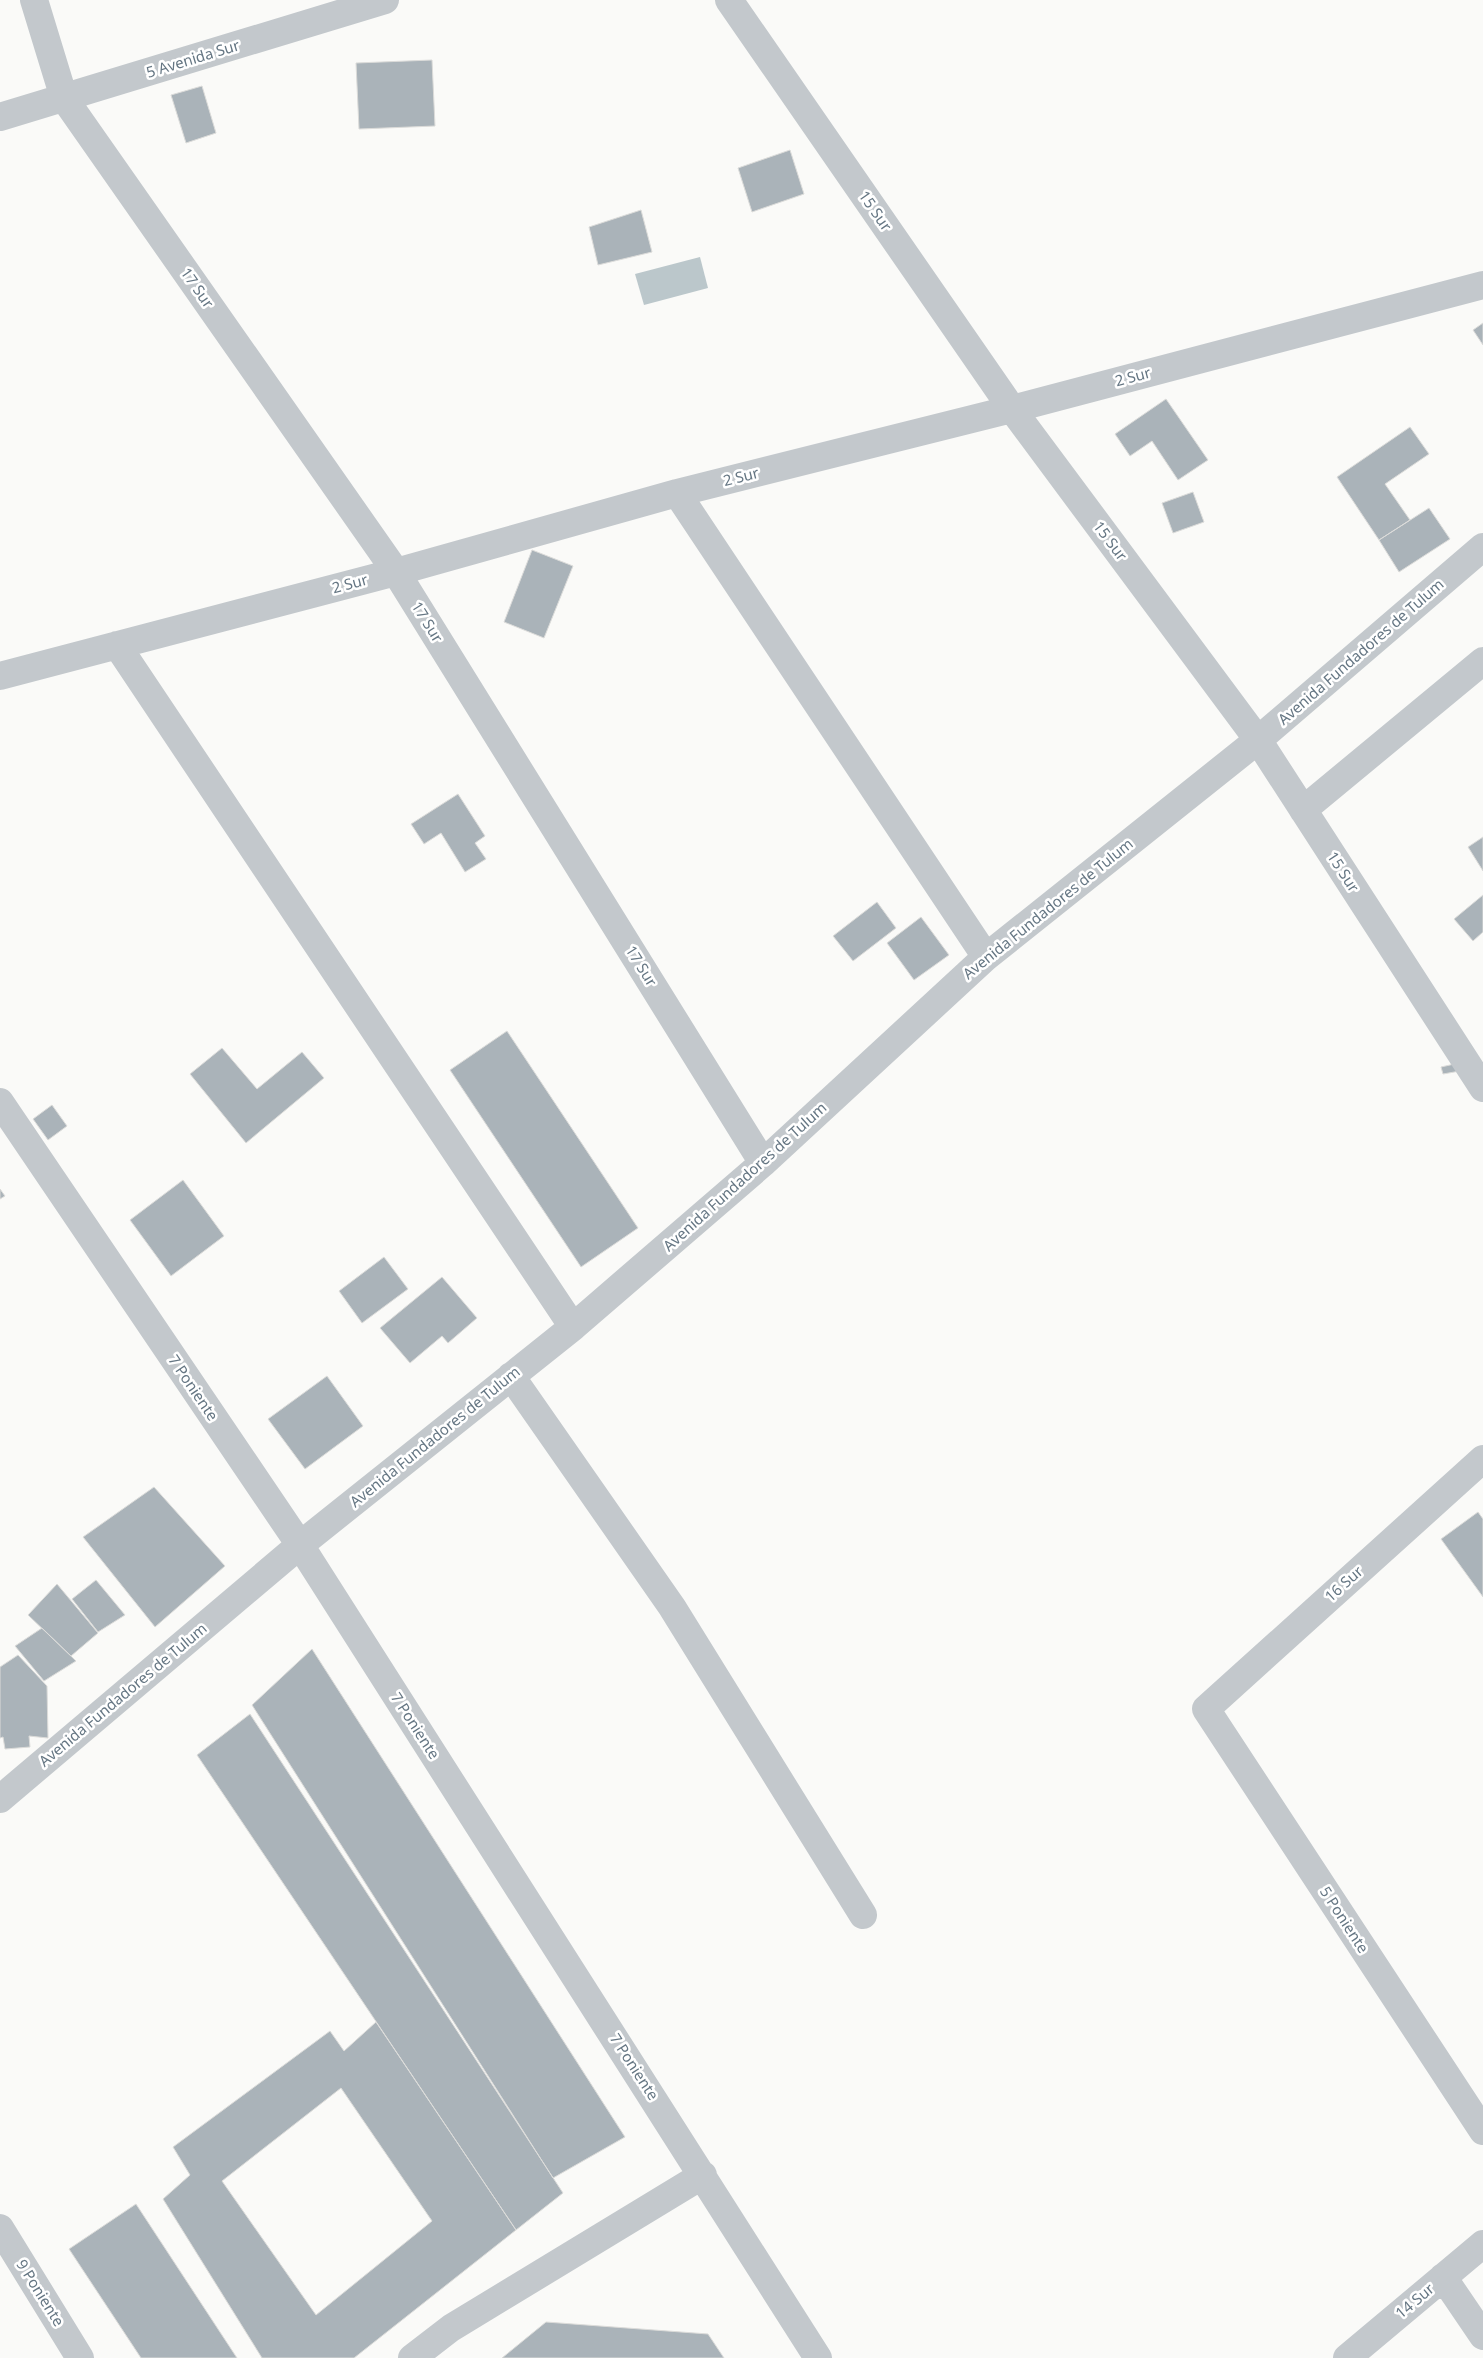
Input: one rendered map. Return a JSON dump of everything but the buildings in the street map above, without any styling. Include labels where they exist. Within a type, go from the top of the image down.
[{"type":"street","name":"17 Sur","points":[[34,0],[64,98],[396,572],[763,1163]]},
{"type":"street","name":"5 Avenida Sur","points":[[0,117],[385,0]]},
{"type":"street","name":"15 Sur","points":[[729,0],[1012,409],[1258,740],[1483,1088]]},
{"type":"street","name":"2 Sur","points":[[0,676],[396,572],[677,493],[1012,409],[1483,285]]},
{"type":"street","points":[[677,493],[986,957]]},
{"type":"street","name":"Avenida Fundadores de Tulum","points":[[0,1799],[300,1546],[573,1327],[763,1163],[986,957],[1258,740],[1483,547]]},
{"type":"street","points":[[118,644],[573,1327]]},
{"type":"street","points":[[1303,810],[1483,661]]},
{"type":"street","name":"7 Poniente","points":[[0,1102],[300,1546],[818,2358]]},
{"type":"street","points":[[511,1376],[672,1607],[863,1915]]},
{"type":"street","name":"16 Sur","points":[[1206,1709],[1483,1458]]},
{"type":"street","name":"5 Poniente","points":[[1206,1709],[1483,2131]]},
{"type":"street","points":[[412,2358],[451,2328],[703,2175]]},
{"type":"street","name":"9 Poniente","points":[[0,2228],[80,2358]]},
{"type":"street","name":"14 Sur","points":[[1347,2358],[1483,2244]]},
{"type":"street","points":[[1443,2277],[1483,2336]]},
{"type":"shaded area","points":[[700,257],[708,288],[644,305],[635,274]]}]
